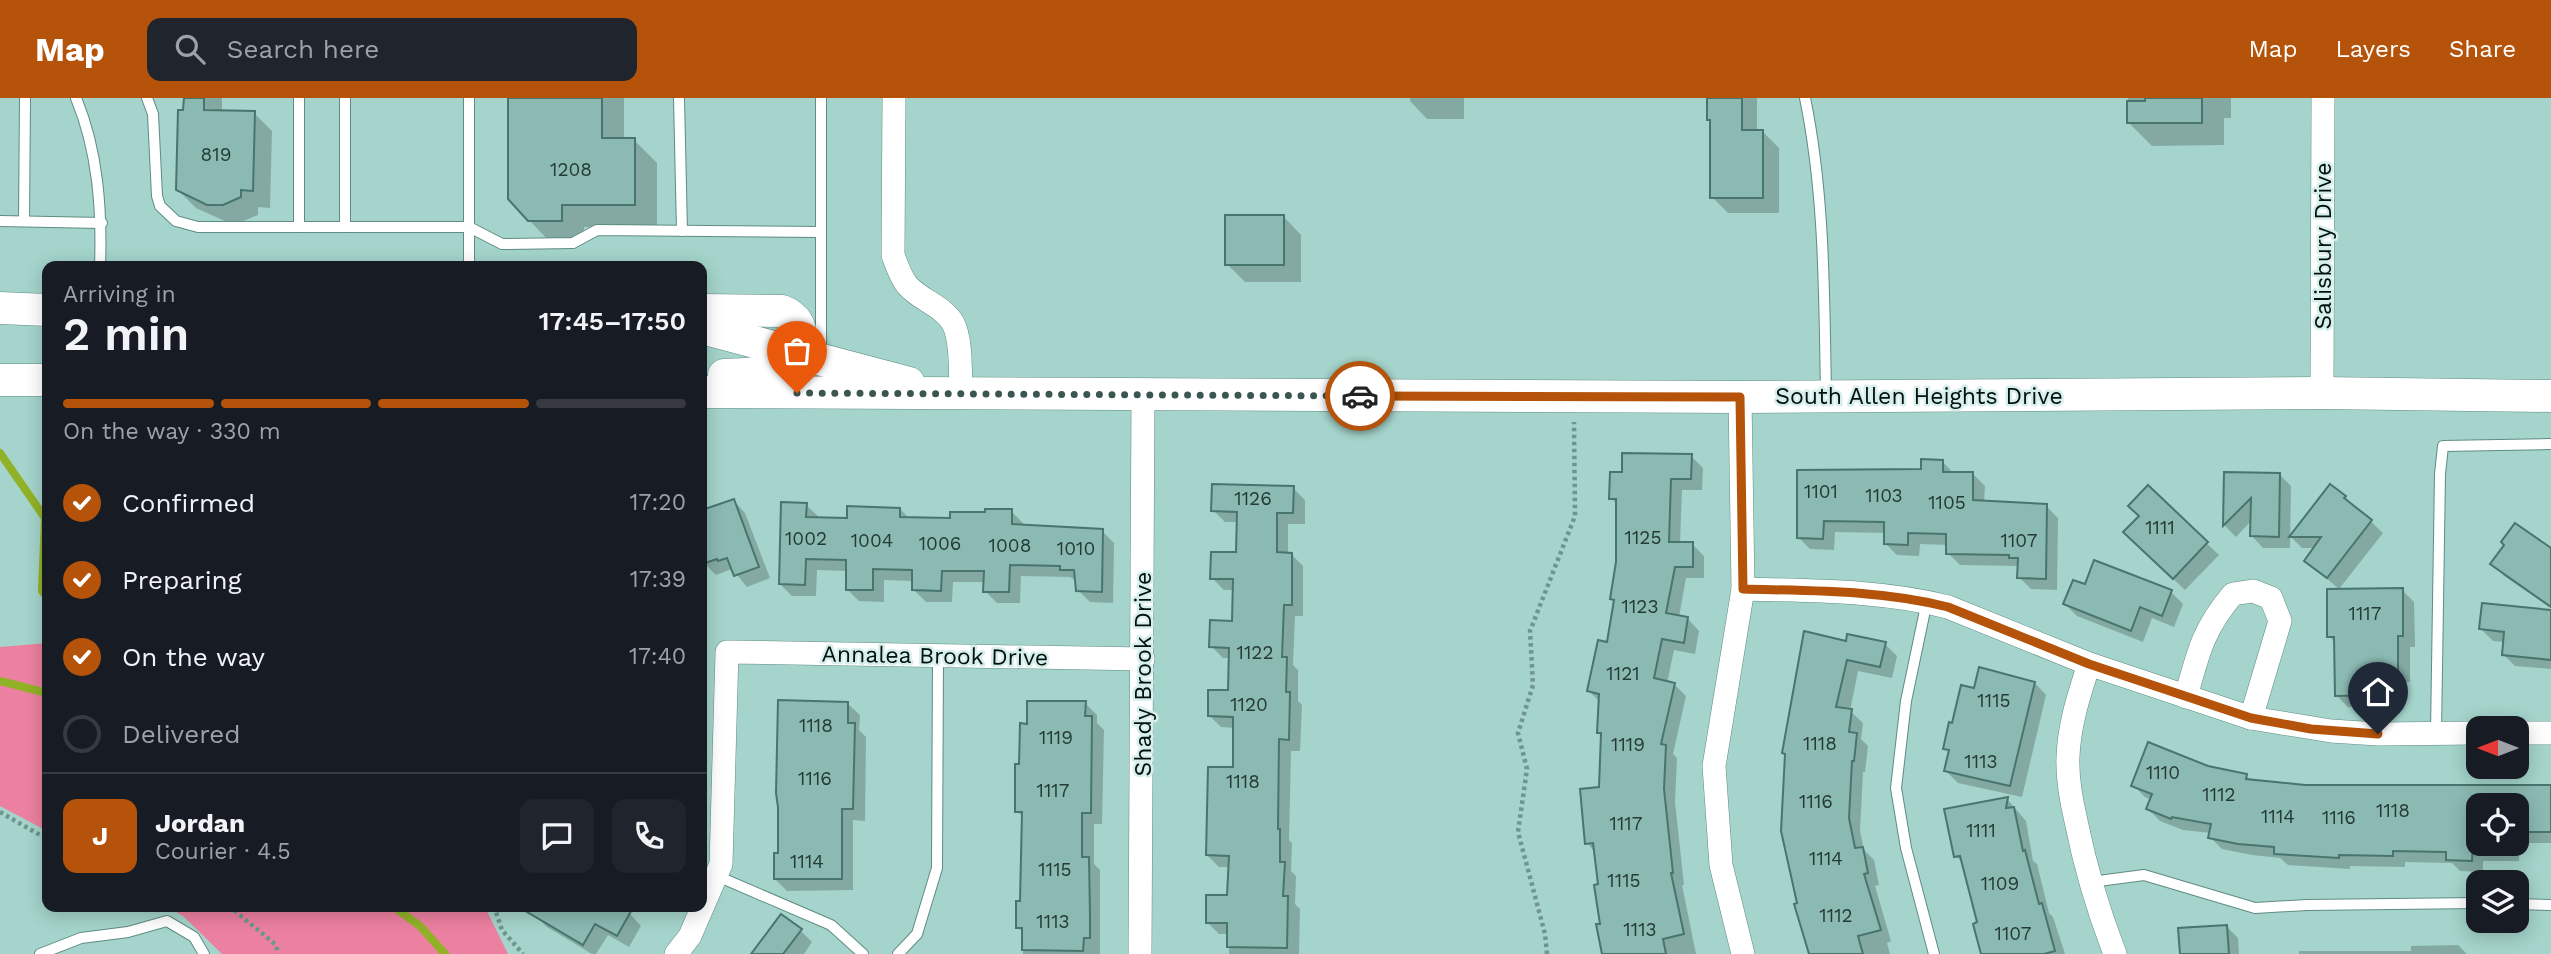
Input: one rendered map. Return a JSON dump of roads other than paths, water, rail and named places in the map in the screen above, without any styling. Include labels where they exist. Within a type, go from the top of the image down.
[{"type":"main road","points":[[0,308],[42,310]]},
{"type":"main road","points":[[707,310],[782,311],[796,320],[813,365],[775,367],[760,373],[707,376]]},
{"type":"main road","name":"South Allen Heights Drive","points":[[707,330],[813,365],[956,394],[2551,396]]},
{"type":"main road","name":"South Allen Heights Drive","points":[[707,391],[813,365]]},
{"type":"main road","points":[[0,380],[42,380]]},
{"type":"street","points":[[894,98],[893,255],[898,272],[908,286],[943,310],[953,324],[957,335],[956,394]]},
{"type":"street","name":"Salisbury Drive","points":[[2322,394],[2323,98]]},
{"type":"street","name":"Shady Brook Drive","points":[[1140,954],[1143,395]]},
{"type":"street","points":[[1740,397],[1743,589],[1714,766],[1721,865],[1743,954]]},
{"type":"street","points":[[1743,589],[1826,592],[1927,601],[2089,664],[2251,718],[2331,731],[2466,733]]},
{"type":"street","points":[[2186,696],[2201,642],[2220,610],[2233,594],[2253,591],[2271,598],[2280,621],[2251,718]]},
{"type":"street","name":"Annalea Brook Drive","points":[[716,876],[721,864],[726,652],[1143,659]]},
{"type":"street","points":[[2089,664],[2073,715],[2067,755],[2067,781],[2091,882],[2115,954]]},
{"type":"street","points":[[2529,733],[2551,733]]},
{"type":"street","points":[[707,897],[716,876]]},
{"type":"street","points":[[676,954],[690,936],[700,912]]},
{"type":"lane","points":[[24,221],[25,98]]},
{"type":"lane","points":[[89,98],[77,101],[95,169],[102,222],[100,261]]},
{"type":"lane","points":[[147,98],[153,114],[157,196],[167,215],[176,221],[198,227],[469,227],[502,244],[572,243],[597,230],[821,232]]},
{"type":"lane","points":[[299,98],[299,227]]},
{"type":"lane","points":[[345,98],[345,227]]},
{"type":"lane","points":[[469,98],[469,261]]},
{"type":"lane","points":[[679,98],[682,231]]},
{"type":"lane","points":[[813,365],[821,312],[821,98]]},
{"type":"lane","points":[[1805,98],[1813,134],[1824,268],[1826,396]]},
{"type":"lane","points":[[0,221],[102,222]]},
{"type":"lane","points":[[813,365],[821,312]]},
{"type":"lane","points":[[2436,733],[2440,474],[2443,446],[2551,444]]},
{"type":"lane","points":[[1927,601],[1906,702],[1896,788],[1906,848],[1934,954]]},
{"type":"lane","points":[[898,954],[917,934],[937,868],[938,656]]},
{"type":"lane","points":[[2091,882],[2144,875],[2255,908],[2466,903]]},
{"type":"lane","points":[[716,876],[831,925],[863,954]]},
{"type":"lane","points":[[2529,904],[2551,905]]},
{"type":"lane","points":[[40,954],[80,938],[128,932],[167,921],[194,937],[204,954]]},
{"type":"waterway","points":[[0,453],[42,514]]},
{"type":"waterway","points":[[0,681],[42,692]]},
{"type":"waterway","points":[[401,912],[421,927],[445,954]]}]
